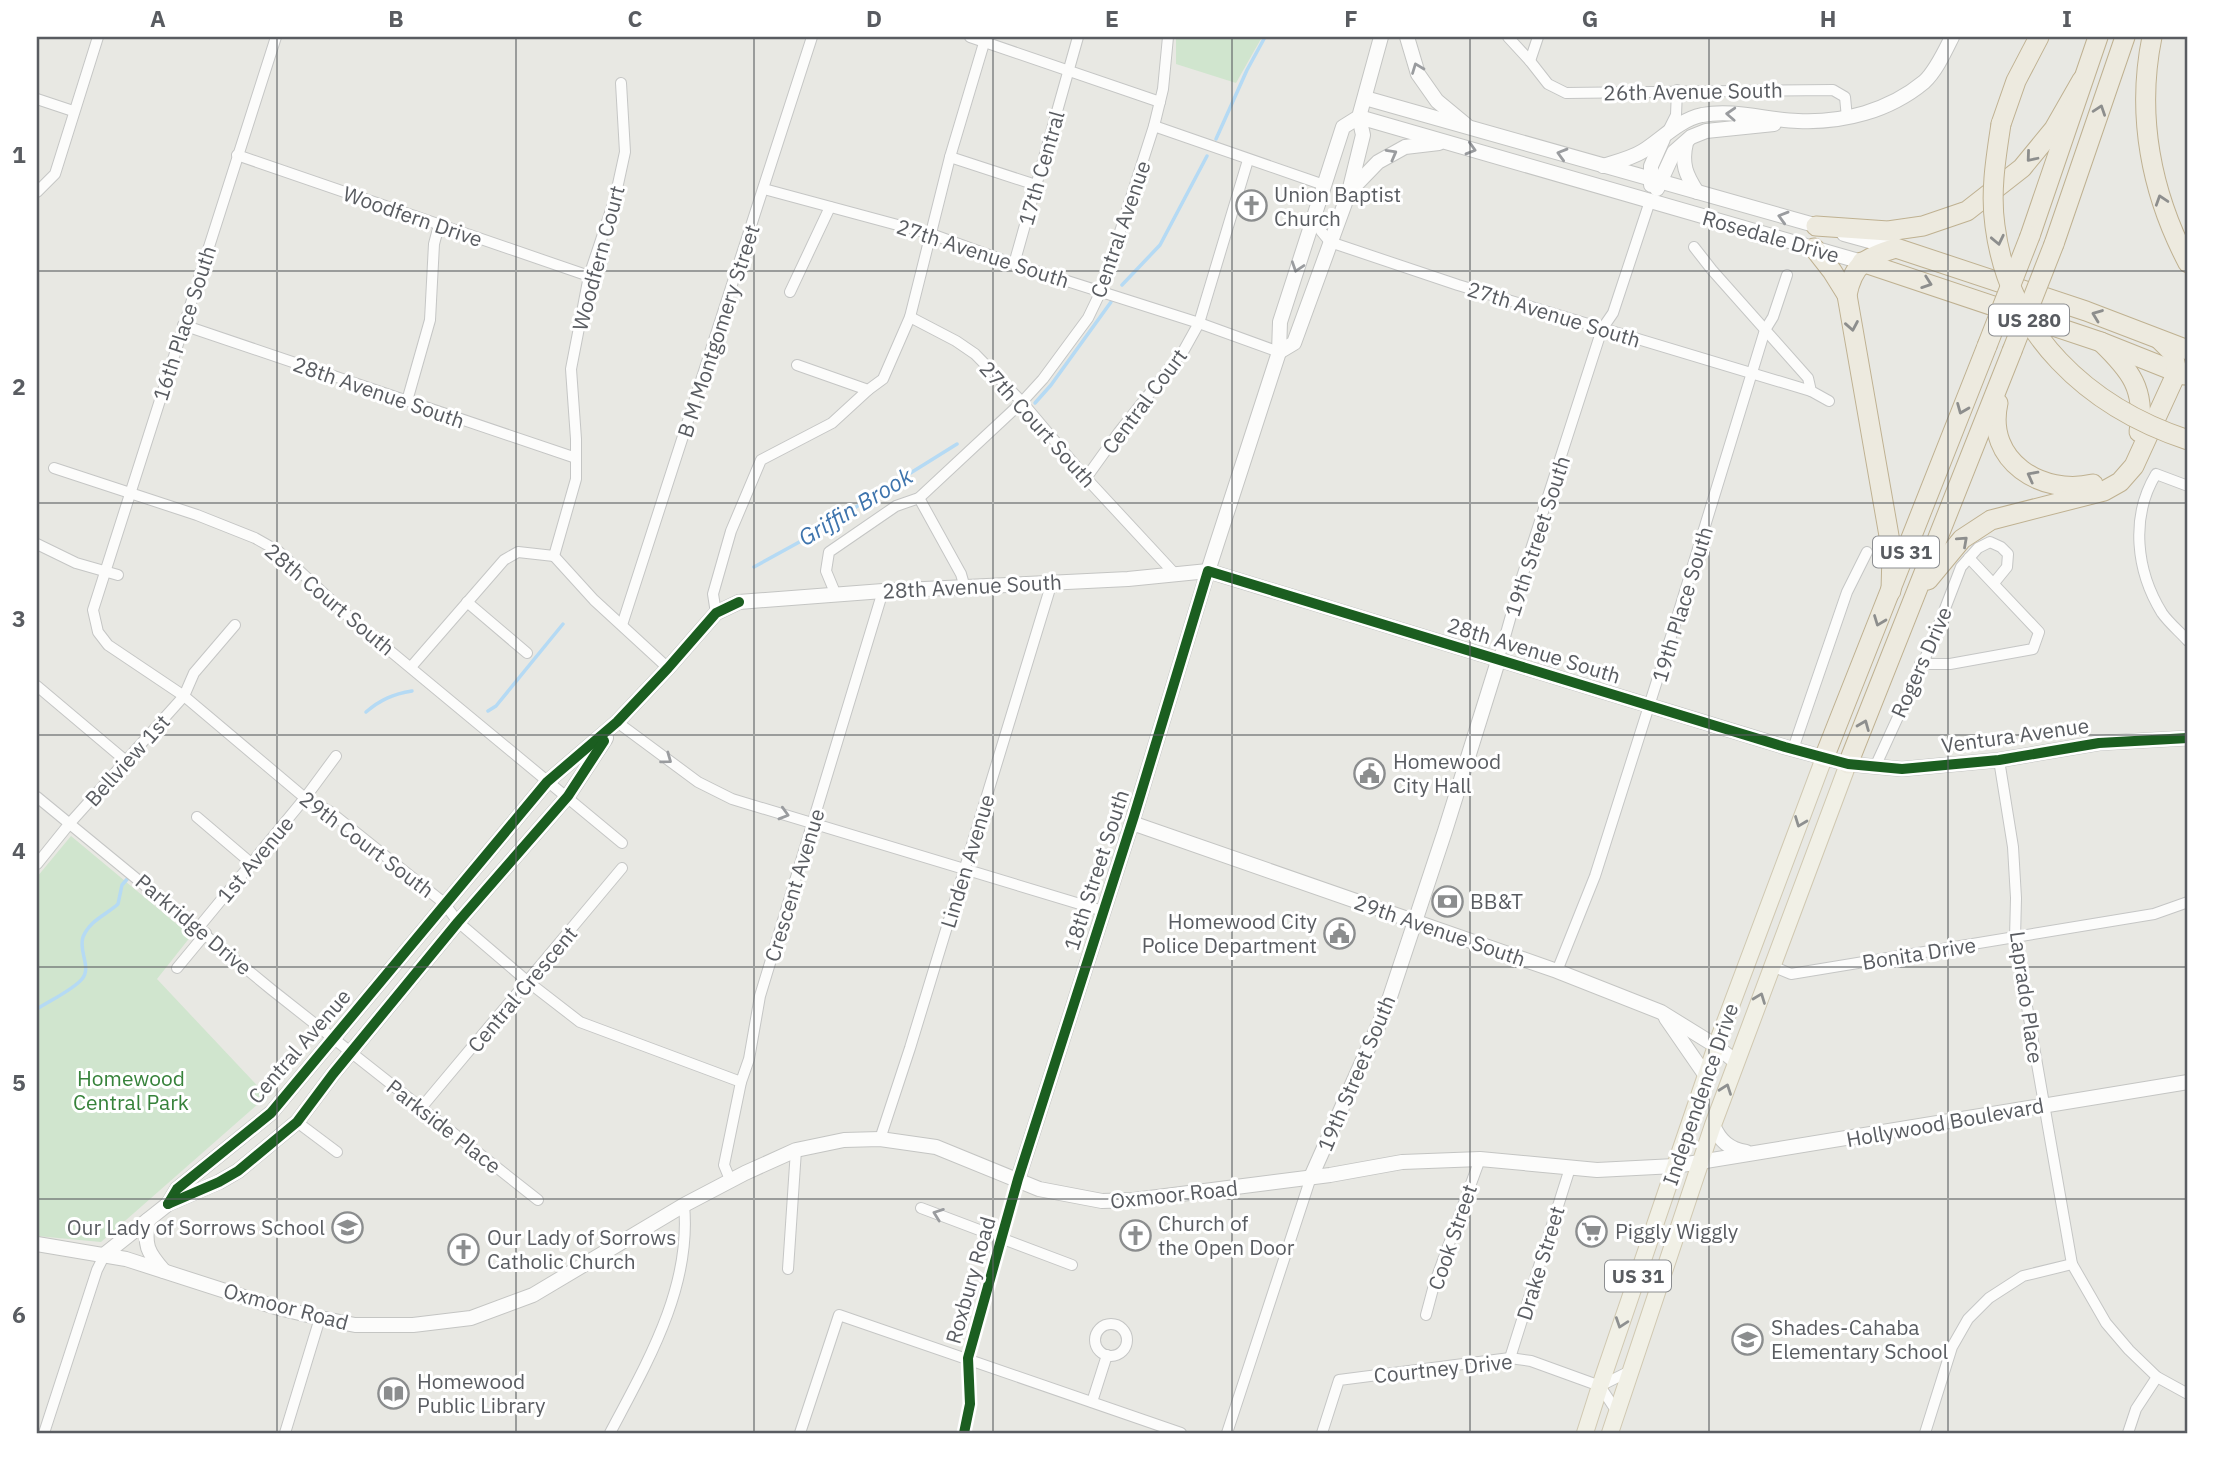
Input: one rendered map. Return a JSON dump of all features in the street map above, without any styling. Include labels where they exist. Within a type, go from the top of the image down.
[{"type":"highway","name":"US 280","points":[[2039,37],[2016,81],[2001,124],[1993,195],[1994,225],[2002,262],[2016,302],[2049,349],[2090,391],[2129,417],[2188,440]]},
{"type":"highway","name":"US 31","points":[[1824,758],[2030,236],[2098,37]]},
{"type":"highway","name":"US 31","points":[[1849,764],[2054,244],[2125,37]]},
{"type":"highway","points":[[2152,37],[2147,60],[2147,142],[2157,186],[2172,232],[2188,263]]},
{"type":"highway","points":[[1816,226],[1888,231],[1923,226],[1967,211],[2022,168],[2054,130],[2082,80]]},
{"type":"highway","points":[[1814,248],[1847,295]]},
{"type":"highway","points":[[1891,591],[1892,553],[1847,295],[1850,277],[1862,262],[1896,248]]},
{"type":"highway","name":"Rosedale Drive","points":[[1896,248],[2086,311],[2188,350]]},
{"type":"highway","name":"Rosedale Drive","points":[[1862,262],[2101,342],[2183,375]]},
{"type":"highway","points":[[1918,592],[1962,538],[1991,520],[2104,491],[2120,482],[2134,466],[2183,375],[2173,353],[2160,340]]},
{"type":"highway","points":[[2009,358],[1995,414],[1996,429],[2003,448],[2020,470],[2047,484],[2080,487],[2111,476],[2137,443],[2140,428],[2139,393],[2127,368],[2101,342]]},
{"type":"main road","name":"18th Street South","points":[[1018,1179],[1279,352],[1280,322],[1314,214],[1343,127],[1359,117],[1381,37]]},
{"type":"main road","points":[[1407,37],[1418,74],[1437,101],[1470,128]]},
{"type":"main road","points":[[1650,201],[1656,181],[1674,152],[1691,137],[1706,131],[1847,118],[1885,106],[1925,81],[1952,37]]},
{"type":"main road","name":"Rosedale Drive","points":[[1365,98],[1896,248]]},
{"type":"main road","points":[[1603,166],[1640,153],[1693,117],[1718,113],[1799,121]]},
{"type":"main road","name":"Rosedale Drive","points":[[1359,117],[1862,262]]},
{"type":"main road","points":[[1279,352],[1294,343],[1349,192],[1363,135],[1359,117]]},
{"type":"main road","points":[[1656,181],[1651,166],[1666,135]]},
{"type":"main road","points":[[1349,192],[1378,162],[1405,147],[1447,142]]},
{"type":"main road","points":[[1686,143],[1682,158],[1686,175],[1697,192]]},
{"type":"main road","name":"28th Avenue South","points":[[739,602],[883,591],[1128,579],[1208,571],[1649,706],[1849,764]]},
{"type":"main road","name":"Central Avenue","points":[[168,1204],[177,1189],[271,1113],[547,782],[617,722],[716,613],[739,602]]},
{"type":"main road","name":"19th Street South","points":[[1311,1177],[1387,1006],[1499,658]]},
{"type":"main road","name":"Central Avenue","points":[[105,1254],[168,1204],[238,1171],[297,1122],[458,922],[567,797],[617,722]]},
{"type":"main road","name":"Ventura Avenue","points":[[1849,764],[1902,769],[1999,760],[2099,743],[2188,738]]},
{"type":"main road","name":"Independence Drive","points":[[1585,1433],[1716,1046],[1824,758]]},
{"type":"main road","name":"Independence Drive","points":[[1609,1433],[1713,1125],[1849,764]]},
{"type":"main road","name":"29th Avenue South","points":[[1132,823],[1557,971],[1661,1012],[1716,1046],[1736,1062]]},
{"type":"main road","points":[[1661,1012],[1706,1076]]},
{"type":"main road","name":"Hollywood Boulevard","points":[[1701,1162],[2188,1082]]},
{"type":"main road","points":[[1713,1125],[1718,1137],[1732,1149],[1757,1154]]},
{"type":"main road","name":"Oxmoor Road","points":[[37,1244],[105,1254],[320,1318],[355,1325],[413,1325],[471,1318],[533,1295],[684,1205],[730,1182],[796,1150],[844,1140],[880,1139],[936,1147],[1039,1188],[1102,1201],[1134,1200],[1311,1177],[1402,1162],[1480,1159],[1597,1170],[1701,1162]]},
{"type":"main road","points":[[148,1220],[146,1245],[165,1272]]},
{"type":"street","points":[[37,192],[55,174],[98,37]]},
{"type":"street","name":"16th Place South","points":[[93,610],[275,37]]},
{"type":"street","name":"B M Montgomery Street","points":[[622,625],[812,37]]},
{"type":"street","points":[[970,37],[1160,102]]},
{"type":"street","name":"17th Central","points":[[1014,264],[1078,37]]},
{"type":"street","name":"Central Avenue","points":[[835,595],[826,571],[829,552],[896,506],[919,498],[1022,402],[1043,379],[1088,318],[1101,291],[1154,126],[1160,102],[1168,37]]},
{"type":"street","name":"26th Avenue South","points":[[1508,37],[1548,84],[1566,93],[1833,90],[1845,97],[1847,118]]},
{"type":"street","points":[[1530,61],[1538,37]]},
{"type":"street","points":[[716,613],[713,594],[731,531],[761,460],[832,424],[883,379],[911,317],[950,157],[984,43]]},
{"type":"street","name":"Woodfern Court","points":[[554,556],[576,479],[571,369],[589,276],[615,198],[625,152],[621,83]]},
{"type":"street","points":[[1666,135],[1676,115],[1677,90]]},
{"type":"street","points":[[37,99],[73,111]]},
{"type":"street","points":[[1154,126],[1324,185]]},
{"type":"street","name":"Woodfern Drive","points":[[237,155],[589,276]]},
{"type":"street","points":[[950,157],[1036,184]]},
{"type":"street","name":"Central Court","points":[[1086,478],[1184,350],[1199,323],[1248,160]]},
{"type":"street","name":"27th Avenue South","points":[[764,190],[931,234],[1279,352]]},
{"type":"street","name":"19th Street South","points":[[1499,658],[1521,580],[1602,329],[1613,313],[1650,201]]},
{"type":"street","points":[[790,292],[830,206]]},
{"type":"street","points":[[1314,214],[1321,231],[1330,242]]},
{"type":"street","points":[[407,401],[430,320],[434,244],[439,225]]},
{"type":"street","name":"27th Avenue South","points":[[1330,242],[1458,285],[1811,391],[1829,401]]},
{"type":"street","points":[[1694,247],[1808,378],[1811,391]]},
{"type":"street","name":"19th Place South","points":[[1557,971],[1595,876],[1765,330],[1773,317],[1787,275]]},
{"type":"street","name":"27th Court South","points":[[911,317],[975,354],[1022,402],[1086,478],[1175,574]]},
{"type":"street","name":"28th Avenue South","points":[[183,325],[576,458]]},
{"type":"street","points":[[797,365],[868,390]]},
{"type":"street","name":"28th Court South","points":[[54,468],[132,492],[244,534],[278,551],[348,616],[622,844]]},
{"type":"street","points":[[2188,486],[2156,474],[2148,487],[2140,515],[2138,539],[2141,565],[2163,614],[2188,641]]},
{"type":"street","points":[[919,498],[961,575],[965,588]]},
{"type":"street","points":[[1920,664],[1950,664],[2034,649],[2039,632],[1969,558],[1978,548],[1990,542],[2008,554],[2007,567],[1994,583]]},
{"type":"street","points":[[37,544],[46,551],[76,563],[118,575]]},
{"type":"street","points":[[411,667],[504,560],[518,552],[554,556],[594,600],[668,668]]},
{"type":"street","points":[[1793,749],[1847,592],[1867,552]]},
{"type":"street","name":"Rogers Drive","points":[[1875,766],[1931,645],[1961,567],[1969,558]]},
{"type":"street","name":"Linden Avenue","points":[[880,1139],[1052,582]]},
{"type":"street","name":"Crescent Avenue","points":[[730,1182],[724,1165],[741,1082],[749,1059],[760,996],[883,591]]},
{"type":"street","points":[[467,602],[527,653]]},
{"type":"street","name":"29th Court South","points":[[93,610],[98,632],[108,645],[184,696],[306,798],[329,811],[444,903],[458,922],[580,1022],[741,1082]]},
{"type":"street","name":"Bellview 1st","points":[[37,864],[70,823],[184,696],[194,673],[234,625]]},
{"type":"street","points":[[37,686],[126,761]]},
{"type":"street","points":[[617,722],[698,782],[732,799],[1103,911]]},
{"type":"street","name":"1st Avenue","points":[[177,968],[251,863],[306,798],[336,756]]},
{"type":"street","name":"Laprado Place","points":[[1999,760],[2013,846],[2015,938],[2072,1264],[2106,1323],[2129,1350],[2157,1377],[2188,1394]]},
{"type":"street","name":"Parkridge Drive","points":[[37,797],[351,1052]]},
{"type":"street","points":[[197,817],[251,863]]},
{"type":"street","name":"Central Crescent","points":[[421,1108],[622,868]]},
{"type":"street","name":"Bonita Drive","points":[[1772,966],[1791,974],[2154,914],[2188,902]]},
{"type":"street","name":"Parkside Place","points":[[351,1052],[538,1200]]},
{"type":"street","points":[[297,1122],[337,1152]]},
{"type":"street","points":[[788,1269],[796,1150]]},
{"type":"street","name":"Cook Street","points":[[1426,1315],[1434,1285],[1480,1159]]},
{"type":"street","name":"Drake Street","points":[[1510,1358],[1570,1168]]},
{"type":"street","points":[[1227,1433],[1311,1177]]},
{"type":"street","name":"Roxbury Road","points":[[964,1433],[970,1404],[968,1357],[1018,1179]]},
{"type":"street","points":[[610,1433],[650,1357],[671,1305],[687,1230],[684,1205]]},
{"type":"street","points":[[921,1208],[1072,1265]]},
{"type":"street","points":[[44,1433],[89,1292],[105,1254]]},
{"type":"street","points":[[1925,1433],[1952,1347],[1968,1319],[1989,1298],[2023,1276],[2072,1264]]},
{"type":"street","points":[[1634,1287],[1655,1294]]},
{"type":"street","points":[[800,1433],[839,1315],[968,1357],[1181,1433]]},
{"type":"street","points":[[285,1433],[320,1318]]},
{"type":"street","points":[[1091,1402],[1107,1355]]},
{"type":"street","name":"Courtney Drive","points":[[1322,1433],[1339,1380],[1510,1358],[1531,1361],[1600,1386]]},
{"type":"street","points":[[1617,1412],[1600,1386],[1630,1371]]},
{"type":"street","points":[[2128,1433],[2136,1409],[2157,1377]]},
{"type":"green space","points":[[1176,37],[1262,37],[1236,83],[1176,64]]},
{"type":"green space","name":"Homewood Central Park","points":[[71,836],[191,936],[157,979],[267,1096],[101,1242],[37,1236],[37,877]]},
{"type":"waterway","name":"Griffin Brook","points":[[1216,139],[1265,37]]},
{"type":"waterway","name":"Griffin Brook","points":[[1122,285],[1160,245],[1207,156]]},
{"type":"waterway","name":"Griffin Brook","points":[[1035,403],[1111,302]]},
{"type":"waterway","name":"Griffin Brook","points":[[754,567],[803,540],[957,444]]},
{"type":"waterway","name":"Griffin Brook","points":[[488,711],[496,706],[563,624]]},
{"type":"waterway","name":"Griffin Brook","points":[[366,712],[387,698],[412,691]]},
{"type":"waterway","name":"Griffin Brook","points":[[37,1009],[82,979],[86,969],[83,937],[94,922],[118,904],[122,885],[129,877]]},
{"type":"cycle path","points":[[964,1433],[970,1404],[968,1358],[1018,1179],[1134,816],[1208,571],[1848,764],[1902,769],[1999,760],[2099,743],[2188,738]]},
{"type":"cycle path","points":[[168,1204],[177,1189],[271,1113],[547,782],[617,722],[716,613],[739,602]]},
{"type":"cycle path","points":[[168,1204],[238,1171],[297,1122],[458,922],[568,796],[604,741]]},
{"type":"place","name":"Union Baptist Church","points":[[1251,206]]},
{"type":"place","name":"Homewood City Hall","points":[[1370,773]]},
{"type":"place","name":"BB&T","points":[[1447,901]]},
{"type":"place","name":"Homewood City Police Department","points":[[1340,933]]},
{"type":"place","name":"Our Lady of Sorrows School","points":[[348,1227]]},
{"type":"place","name":"Piggly Wiggly","points":[[1592,1231]]},
{"type":"place","name":"Church of the Open Door","points":[[1135,1235]]},
{"type":"place","name":"Our Lady of Sorrows Catholic Church","points":[[464,1249]]},
{"type":"place","name":"Shades-Cahaba Elementary School","points":[[1748,1339]]},
{"type":"place","name":"Homewood Public Library","points":[[394,1393]]}]
